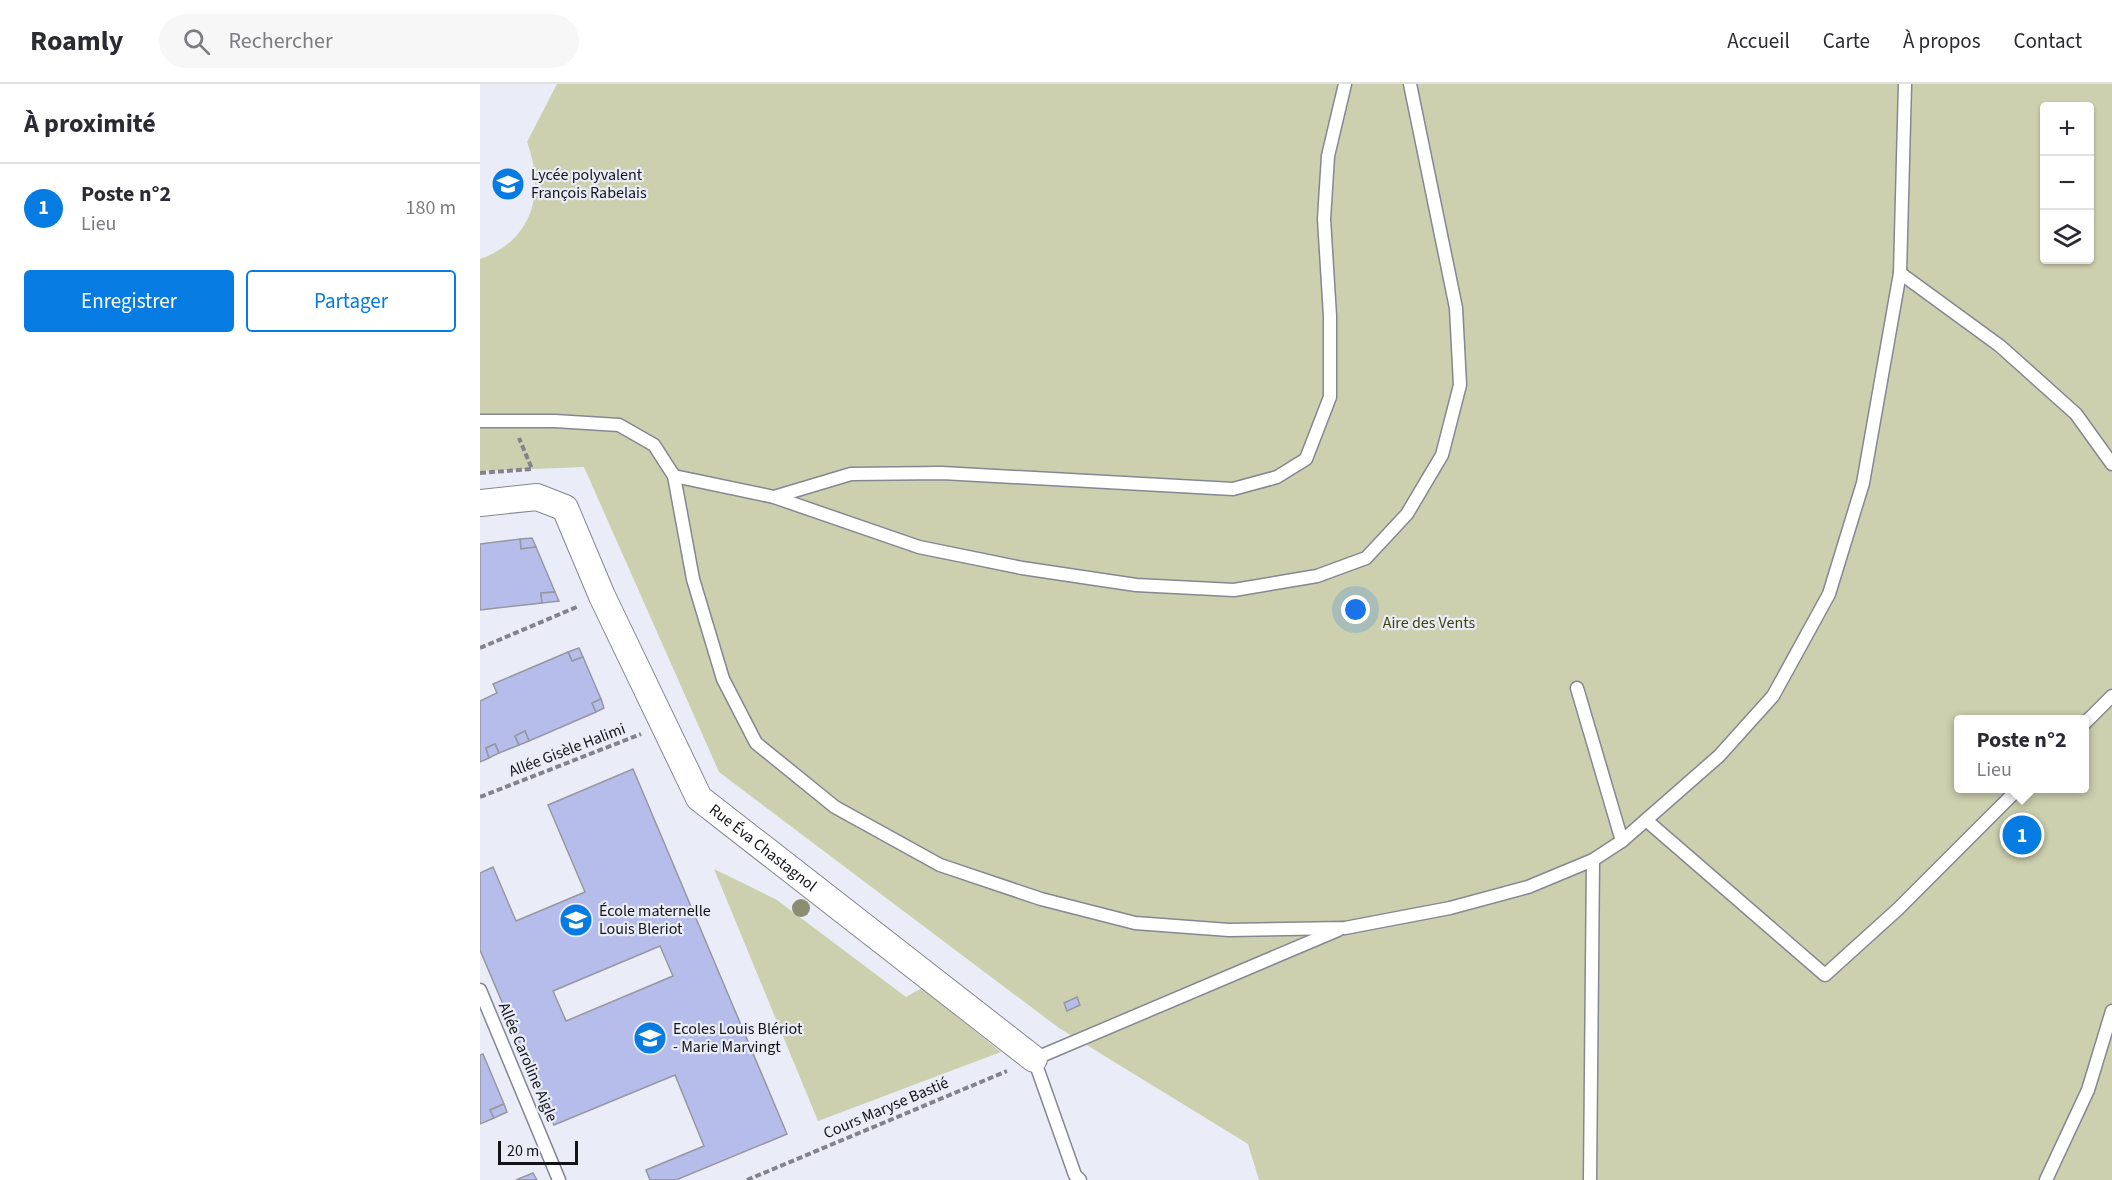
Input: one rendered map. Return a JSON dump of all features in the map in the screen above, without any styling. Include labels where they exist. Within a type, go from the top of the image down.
[{"type":"street","name":"Rue Éva Chastagnol","points":[[480,503],[537,497],[565,508],[602,596],[699,798],[1034,1059]]},
{"type":"lane","points":[[774,497],[851,474],[942,473],[1233,489],[1277,477],[1306,459],[1330,397],[1330,316],[1324,219],[1328,156],[1345,84]]},
{"type":"lane","points":[[674,476],[774,497],[919,548],[1022,568],[1136,585],[1234,590],[1317,576],[1366,558],[1407,514],[1442,455],[1460,385],[1456,308],[1410,84]]},
{"type":"lane","points":[[480,421],[619,425],[654,445],[674,476],[693,579],[723,679],[756,743],[835,807],[940,865],[1041,899],[1135,923],[1229,930],[1345,928],[1450,908],[1528,887],[1593,860],[1622,841],[1719,756],[1773,696],[1829,594],[1863,483],[1900,273],[1905,84]]},
{"type":"lane","points":[[1900,273],[2000,346],[2076,414],[2112,464]]},
{"type":"lane","points":[[1577,688],[1622,841]]},
{"type":"lane","points":[[2089,719],[2112,696]]},
{"type":"lane","points":[[1646,820],[1825,975],[1898,909],[2015,793]]},
{"type":"lane","points":[[1590,1180],[1593,860]]},
{"type":"lane","points":[[1080,1180],[1075,1175],[1034,1059],[1345,928]]},
{"type":"lane","name":"Allée Caroline Aigle","points":[[480,990],[560,1180]]},
{"type":"lane","points":[[2046,1180],[2088,1090],[2112,1011]]},
{"type":"path","points":[[480,473],[532,469],[511,421]]},
{"type":"path","points":[[480,648],[602,596]]},
{"type":"path","name":"Allée Gisèle Halimi","points":[[480,797],[664,726]]},
{"type":"path","name":"Cours Maryse Bastié","points":[[747,1180],[1034,1059]]},
{"type":"green space","name":"Aire des Vents","points":[[557,84],[2112,84],[2112,1180],[1259,1180],[1248,1144],[1059,1028],[719,772],[584,467],[480,471],[480,259],[498,251],[513,240],[523,227],[534,196],[535,178],[527,142]]},
{"type":"green space","points":[[714,869],[777,900],[906,997],[922,988],[1001,1052],[818,1121]]},
{"type":"building","points":[[532,538],[536,547],[521,549],[520,539]]},
{"type":"building","points":[[520,539],[521,549],[536,547],[555,592],[541,593],[542,603],[480,610],[480,544]]},
{"type":"building","points":[[555,592],[559,601],[542,603],[541,593]]},
{"type":"building","points":[[579,648],[583,657],[572,661],[568,652]]},
{"type":"building","points":[[568,652],[572,661],[583,657],[601,699],[592,703],[596,712],[529,741],[525,731],[515,736],[519,745],[499,753],[495,744],[486,748],[489,758],[480,762],[480,701],[497,693],[493,684]]},
{"type":"building","points":[[601,699],[604,708],[596,712],[592,703]]},
{"type":"building","points":[[525,731],[529,741],[519,745],[515,736]]},
{"type":"building","points":[[495,744],[499,753],[489,758],[486,748]]},
{"type":"building","name":"Ecoles Louis Blériot - Marie Marvingt","points":[[633,769],[787,1134],[676,1180],[650,1180],[646,1170],[704,1146],[675,1075],[554,1125],[480,950],[480,873],[493,867],[516,921],[585,892],[548,805]],"holes":[[[660,946],[673,976],[566,1021],[553,991]]]},
{"type":"building","points":[[2024,827],[2030,833],[2020,842],[2014,836]]},
{"type":"building","points":[[1077,997],[1080,1005],[1067,1011],[1064,1003]]},
{"type":"building","points":[[483,1054],[504,1104],[490,1110],[494,1118],[480,1124],[480,1055]]},
{"type":"building","points":[[504,1104],[507,1112],[494,1118],[490,1110]]},
{"type":"building","points":[[533,1173],[537,1180],[516,1180]]},
{"type":"place","name":"Lycée polyvalent François Rabelais","points":[[508,184]]},
{"type":"place","name":"Poste n°2","points":[[2022,835]]},
{"type":"place","name":"École maternelle Louis Bleriot","points":[[576,920]]},
{"type":"place","name":"Ecoles Louis Blériot - Marie Marvingt","points":[[650,1038]]}]
